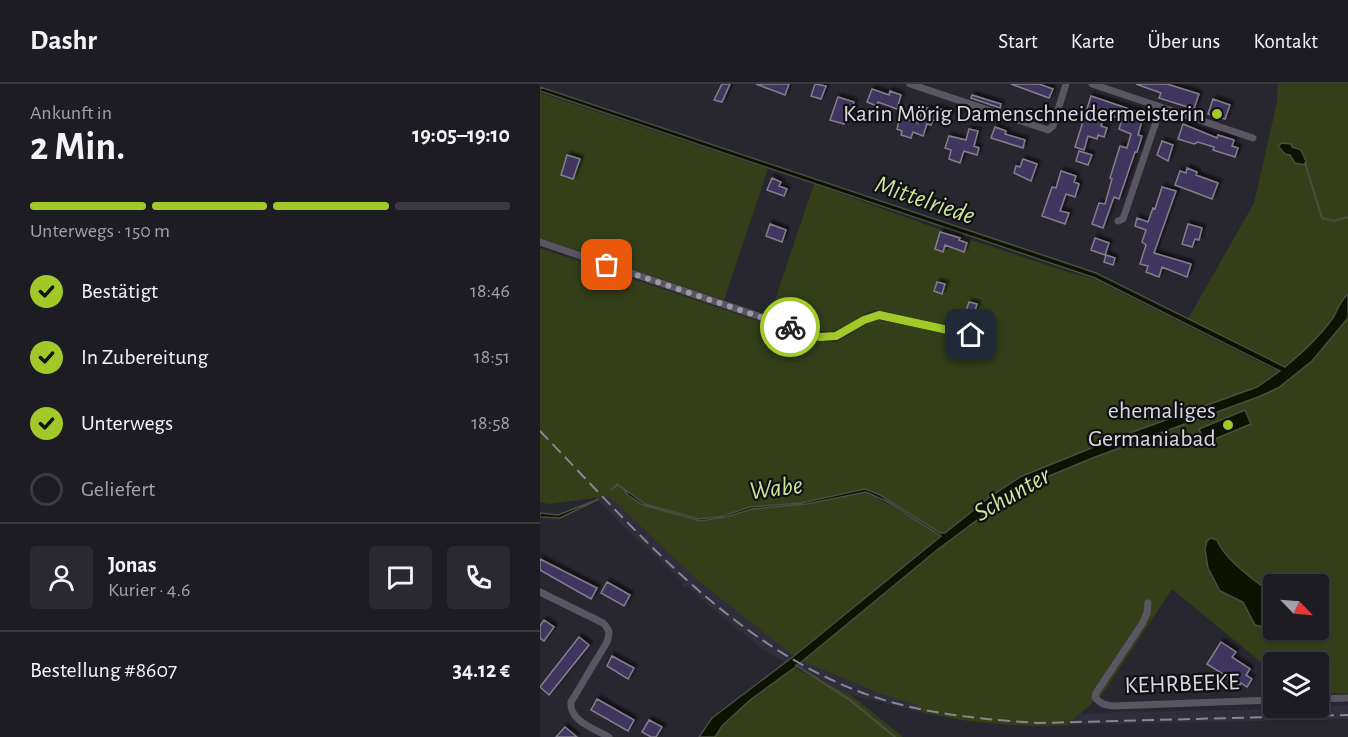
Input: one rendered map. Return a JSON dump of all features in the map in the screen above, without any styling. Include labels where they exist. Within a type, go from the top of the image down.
[{"type":"street","points":[[910,84],[1048,130],[1053,126],[1066,84]]},
{"type":"street","points":[[1092,84],[1253,138]]},
{"type":"street","points":[[1118,221],[1123,219],[1161,107]]},
{"type":"street","points":[[540,242],[820,337],[836,336],[874,315],[971,335]]},
{"type":"street","points":[[540,592],[603,623],[610,632],[607,642],[571,702],[570,709],[576,718],[609,737]]},
{"type":"street","name":"KEHRBEEKE","points":[[1148,603],[1142,624],[1095,697],[1102,704],[1113,706],[1263,700]]},
{"type":"street","points":[[1329,699],[1348,698]]},
{"type":"shaded area","points":[[540,419],[602,480],[697,580],[802,661],[881,694],[917,705],[1041,717],[1120,712],[1263,709],[1263,718],[1329,718],[1329,706],[1348,705],[1348,719],[1033,726],[962,720],[851,695],[794,668],[764,650],[687,586],[685,588],[681,584],[683,582],[624,527],[540,441]]},
{"type":"green space","points":[[1278,84],[1348,84],[1348,294],[1322,332],[1285,367],[1188,319],[1254,203],[1277,102]]},
{"type":"green space","points":[[540,93],[768,169],[724,300],[540,238]]},
{"type":"green space","points":[[814,184],[944,231],[1094,279],[1279,372],[1257,387],[1058,461],[945,533],[941,533],[880,495],[865,489],[801,503],[750,507],[723,516],[699,519],[645,504],[630,495],[624,488],[628,495],[643,505],[700,521],[726,517],[752,509],[806,504],[866,492],[942,535],[794,656],[697,580],[609,496],[549,504],[540,502],[540,248],[819,341],[837,342],[875,319],[985,341],[987,337],[978,333],[874,310],[838,329],[826,332],[770,315]]},
{"type":"green space","points":[[1348,318],[1348,693],[1329,694],[1329,652],[1263,652],[1263,664],[1172,589],[1102,695],[1067,725],[997,724],[924,713],[917,705],[881,694],[802,661],[937,550],[1000,503],[1030,484],[1278,388],[1312,361]]},
{"type":"green space","points":[[794,668],[851,695],[903,737],[715,737],[741,708]]},
{"type":"water","name":"Schunter","points":[[540,87],[1096,273],[1285,367],[1322,331],[1348,294],[1348,318],[1312,361],[1278,388],[1095,457],[1030,484],[1000,503],[937,550],[794,668],[750,700],[722,726],[715,737],[699,737],[712,718],[794,656],[941,536],[886,501],[866,492],[806,504],[752,509],[726,517],[700,521],[643,505],[623,489],[645,504],[699,519],[723,516],[750,507],[801,503],[865,489],[880,495],[940,533],[945,533],[991,496],[1020,477],[1116,438],[1257,387],[1280,371],[1095,278],[540,91]]},
{"type":"water","points":[[1282,143],[1291,144],[1292,147],[1301,150],[1306,165],[1295,163],[1290,155],[1285,154],[1278,146]]},
{"type":"water","name":"ehemaliges Germaniabad","points":[[1245,410],[1251,424],[1205,443],[1199,429]]},
{"type":"water","points":[[599,499],[560,518],[540,517],[540,513],[558,515]]},
{"type":"water","points":[[1211,538],[1217,540],[1227,555],[1263,587],[1263,627],[1255,625],[1243,602],[1220,591],[1208,568],[1205,549],[1207,541]]},
{"type":"building","points":[[722,84],[730,84],[722,102],[714,100]]},
{"type":"building","points":[[756,84],[789,84],[785,95]]},
{"type":"building","points":[[815,84],[826,86],[821,99],[811,96]]},
{"type":"building","points":[[1011,84],[1039,84],[1053,89],[1049,98]]},
{"type":"building","points":[[1136,84],[1167,84],[1199,94],[1194,109],[1159,98],[1161,93]]},
{"type":"building","points":[[872,89],[889,95],[890,91],[901,95],[897,109],[878,102],[877,106],[867,102]]},
{"type":"building","points":[[972,95],[1001,104],[1000,108],[971,98]]},
{"type":"building","points":[[1091,96],[1144,114],[1138,135],[1142,136],[1137,152],[1135,152],[1119,199],[1114,197],[1103,228],[1092,224],[1099,203],[1105,204],[1120,146],[1127,148],[1131,134],[1119,129],[1122,119],[1105,114],[1101,126],[1107,128],[1104,137],[1098,135],[1097,139],[1088,136],[1084,150],[1075,147]]},
{"type":"building","points":[[838,97],[854,102],[849,118],[846,117],[844,124],[830,120]]},
{"type":"building","points":[[1213,99],[1230,105],[1225,119],[1208,114]]},
{"type":"building","points":[[927,108],[950,112],[946,122],[933,120],[931,125],[927,124],[923,136],[913,132],[911,138],[901,135],[902,131],[897,129],[900,117],[918,123],[922,112],[925,114]]},
{"type":"building","points":[[1183,124],[1217,138],[1218,135],[1234,140],[1232,146],[1238,148],[1235,157],[1213,150],[1214,147],[1178,139]]},
{"type":"building","points":[[995,127],[1006,131],[1005,134],[1025,140],[1023,148],[991,138]]},
{"type":"building","points":[[969,129],[978,131],[974,146],[979,148],[977,155],[964,151],[960,163],[949,159],[951,150],[945,148],[949,136],[966,140]]},
{"type":"building","points":[[1162,141],[1173,145],[1168,161],[1157,155]]},
{"type":"building","points":[[1079,151],[1092,155],[1088,165],[1076,161]]},
{"type":"building","points":[[567,155],[580,159],[573,179],[561,175]]},
{"type":"building","points":[[1023,159],[1037,164],[1031,181],[1014,173],[1016,166],[1020,167]]},
{"type":"building","points":[[1187,168],[1197,172],[1196,175],[1218,183],[1212,199],[1175,185],[1180,171],[1186,173]]},
{"type":"building","points":[[1061,171],[1076,176],[1074,182],[1079,184],[1075,197],[1066,194],[1060,211],[1069,213],[1065,224],[1042,216],[1052,187],[1056,188]]},
{"type":"building","points":[[772,178],[781,182],[779,186],[787,189],[784,196],[767,190]]},
{"type":"building","points":[[1162,187],[1176,191],[1154,253],[1191,264],[1187,277],[1162,267],[1159,277],[1146,272],[1148,266],[1140,264],[1146,245],[1142,242],[1146,230],[1135,226],[1137,218],[1148,222]]},
{"type":"building","points":[[770,224],[786,230],[782,242],[766,236]]},
{"type":"building","points":[[1188,224],[1202,228],[1199,240],[1195,239],[1192,247],[1182,244]]},
{"type":"building","points":[[940,232],[960,238],[959,240],[967,243],[964,252],[945,245],[943,252],[935,249]]},
{"type":"building","points":[[1095,238],[1109,243],[1105,255],[1091,250]]},
{"type":"building","points":[[1106,255],[1115,258],[1113,265],[1104,262]]},
{"type":"building","points":[[937,282],[945,284],[942,294],[934,291]]},
{"type":"building","points":[[969,302],[977,304],[974,314],[966,311]]},
{"type":"building","points":[[540,559],[597,588],[591,599],[540,570]]},
{"type":"building","points":[[607,582],[630,595],[624,606],[601,593]]},
{"type":"building","points":[[544,620],[554,627],[544,641],[540,638],[540,626]]},
{"type":"building","points":[[579,637],[589,645],[549,695],[540,687]]},
{"type":"building","points":[[1221,642],[1236,652],[1232,657],[1250,669],[1246,675],[1252,679],[1247,687],[1207,664]]},
{"type":"building","points":[[612,656],[634,668],[628,679],[607,666]]},
{"type":"building","points":[[597,699],[634,720],[628,731],[591,710]]},
{"type":"building","points":[[649,720],[662,727],[656,737],[642,732]]},
{"type":"building","points":[[565,727],[577,737],[556,737]]},
{"type":"waterway","points":[[1305,163],[1322,218],[1334,221],[1348,217]]},
{"type":"waterway","points":[[796,665],[850,700],[895,737]]},
{"type":"railway","points":[[540,431],[647,542],[723,611],[764,641],[808,668],[877,698],[945,714],[1038,723],[1348,715]]},
{"type":"way so far","points":[[607,265],[790,327]]},
{"type":"place","name":"Karin Mörig Damenschneidermeisterin","points":[[1217,114]]},
{"type":"place","name":"ehemaliges Germaniabad","points":[[1228,425]]},
{"type":"route","points":[[790,327],[820,337],[836,336],[874,315],[879,315],[971,335]]},
{"type":"water label","name":"Mittelriede","points":[[925,200]]},
{"type":"water label","name":"Wabe","points":[[776,488]]}]
